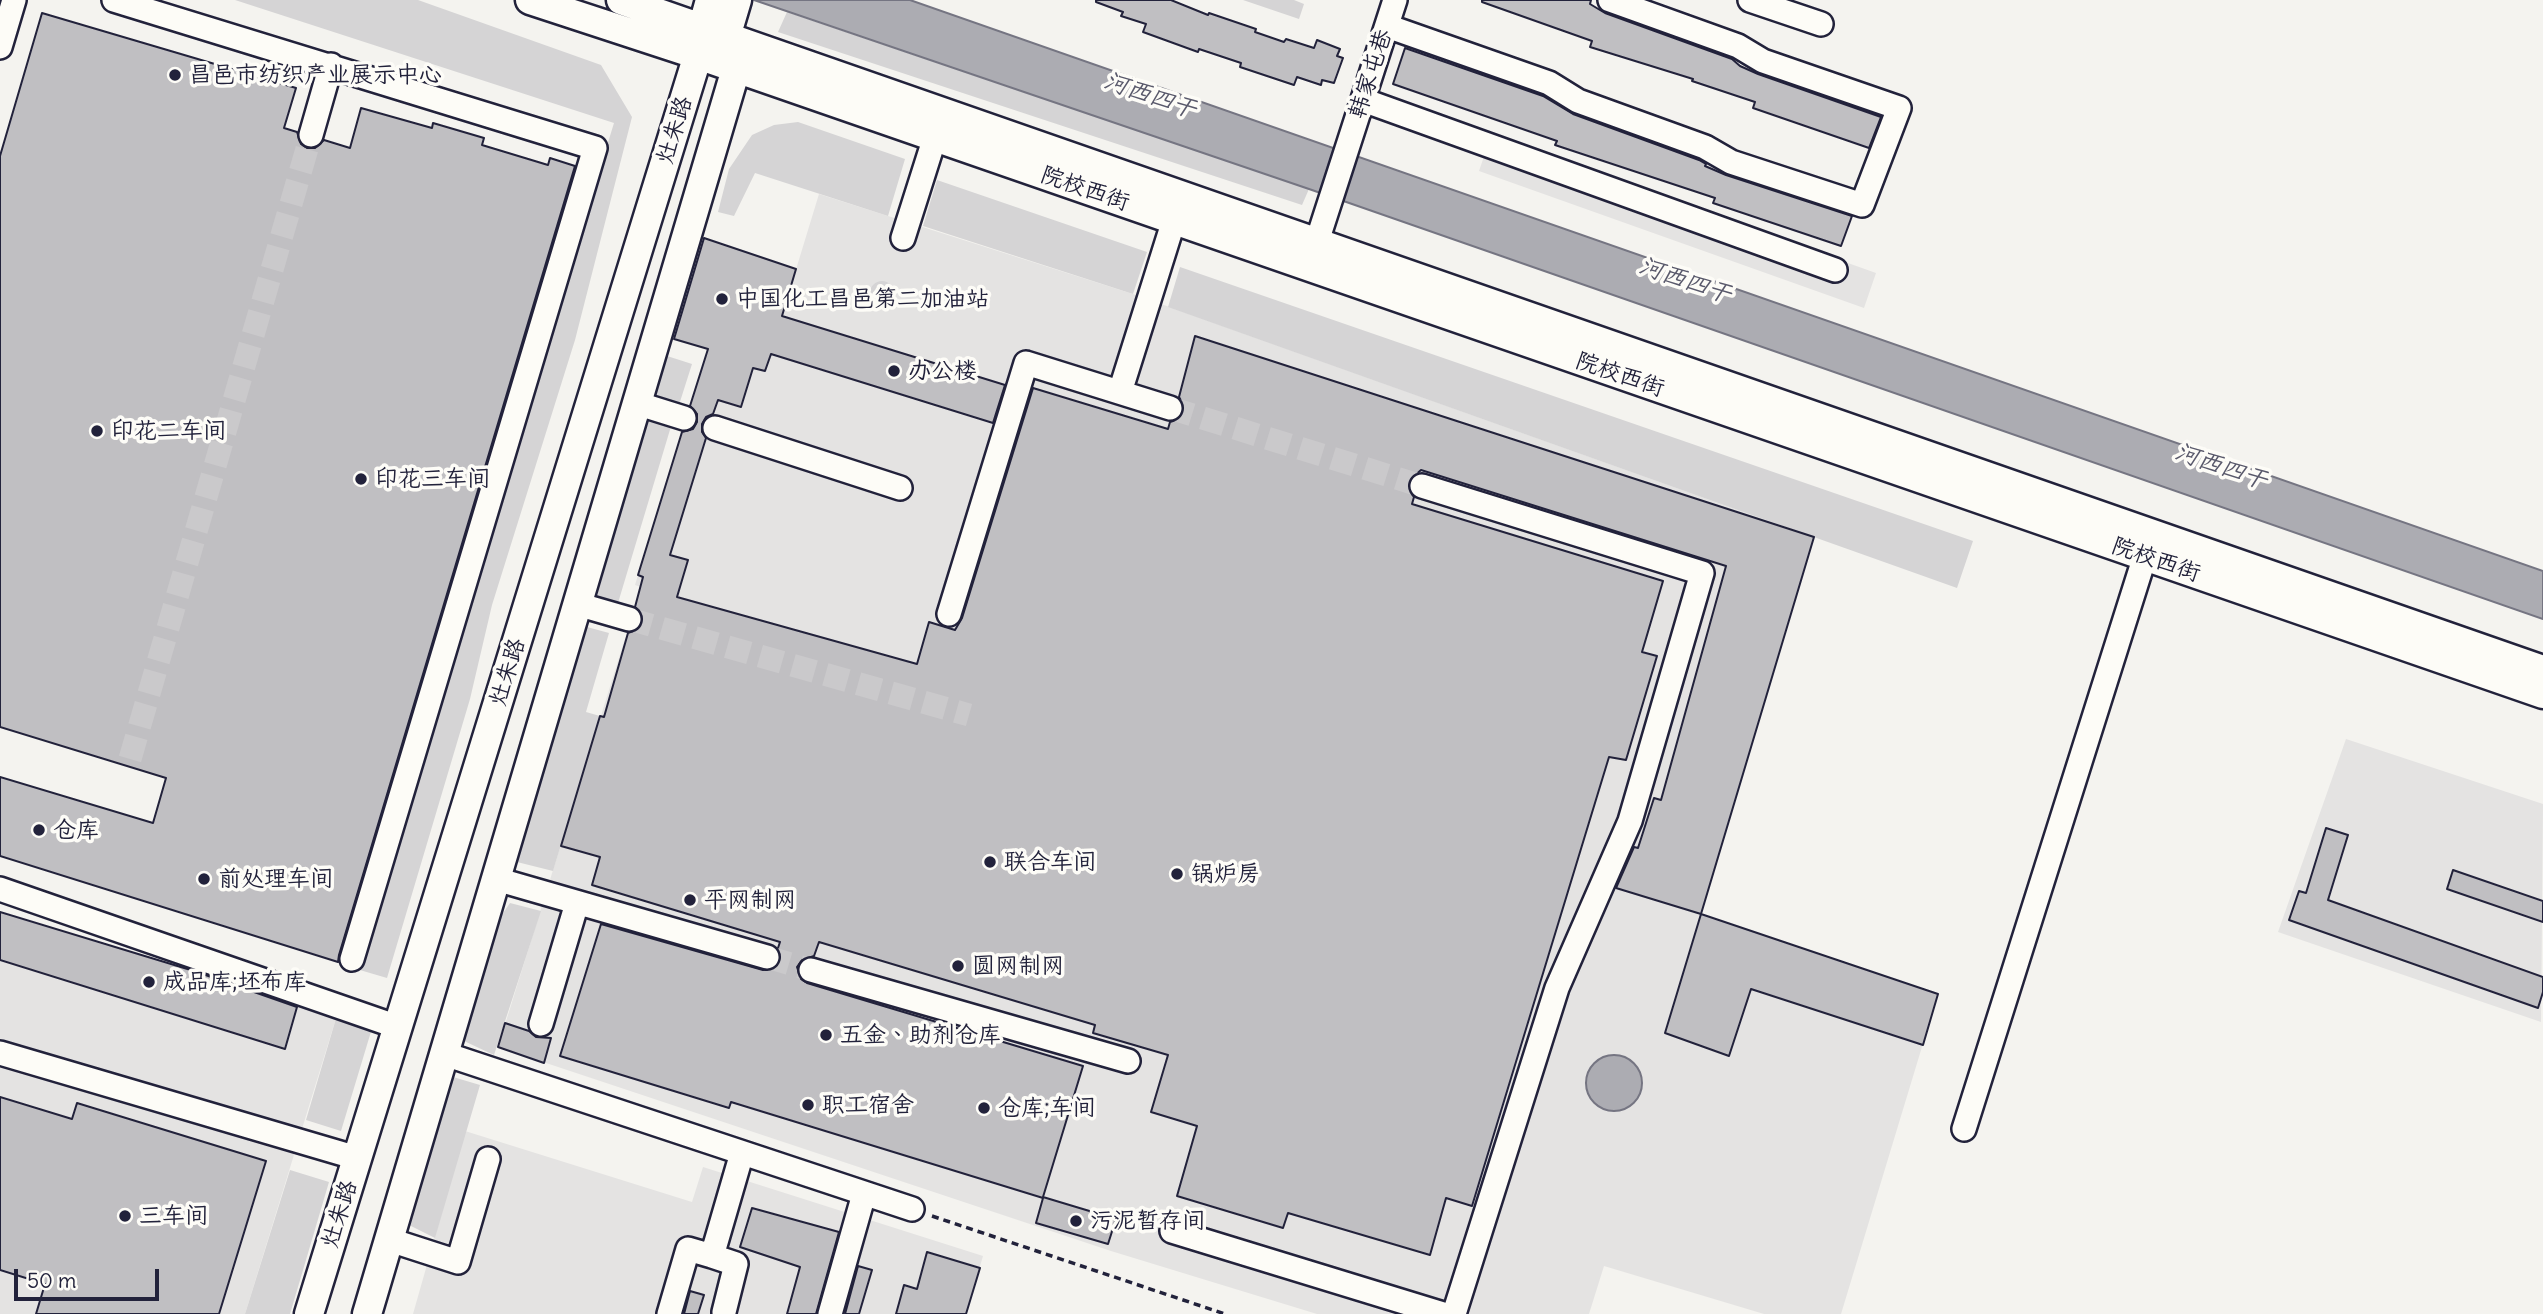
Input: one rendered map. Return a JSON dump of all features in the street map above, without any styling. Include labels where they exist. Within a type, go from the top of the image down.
[{"type":"main road","points":[[530,0],[709,41]]},
{"type":"main road","points":[[621,0],[709,41],[736,69]]},
{"type":"main road","name":"灶朱路","points":[[309,1314],[709,41],[728,1]]},
{"type":"main road","name":"院校西街","points":[[709,41],[1312,255],[2145,556],[2543,694]]},
{"type":"main road","name":"灶朱路","points":[[367,1314],[736,69]]},
{"type":"main road","name":"院校西街","points":[[736,69],[1174,220],[1312,255],[2543,670]]},
{"type":"street","points":[[0,47],[14,0]]},
{"type":"street","points":[[114,0],[596,148],[352,959]]},
{"type":"street","name":"韩家屯巷","points":[[1312,255],[1395,0]]},
{"type":"street","points":[[1387,26],[1549,83],[1577,101],[1705,147],[1731,162],[1862,205],[1899,108],[1763,61],[1738,46],[1611,0]]},
{"type":"street","points":[[1750,0],[1821,24]]},
{"type":"street","points":[[312,135],[331,65]]},
{"type":"street","points":[[1363,100],[1835,270]]},
{"type":"street","points":[[903,238],[935,137]]},
{"type":"street","points":[[1119,392],[1174,220]]},
{"type":"street","points":[[949,614],[1026,363],[1170,408]]},
{"type":"street","points":[[636,403],[684,418]]},
{"type":"street","points":[[715,428],[900,488]]},
{"type":"street","points":[[1422,486],[1702,573],[1630,821],[1557,988],[1454,1314]]},
{"type":"street","points":[[1964,1129],[2145,556]]},
{"type":"street","points":[[577,604],[629,619]]},
{"type":"street","points":[[496,879],[767,957]]},
{"type":"street","points":[[0,890],[398,1027]]},
{"type":"street","points":[[541,1024],[577,902]]},
{"type":"street","points":[[811,970],[1128,1061]]},
{"type":"street","points":[[0,1053],[357,1158]]},
{"type":"street","points":[[445,1054],[912,1209]]},
{"type":"street","points":[[712,1256],[742,1153]]},
{"type":"street","points":[[390,1240],[458,1262],[488,1159]]},
{"type":"street","points":[[830,1314],[864,1194]]},
{"type":"street","points":[[1172,1231],[1443,1314]]},
{"type":"street","points":[[669,1314],[688,1249],[736,1264],[724,1312]]},
{"type":"path","points":[[912,1209],[1225,1314]]},
{"type":"shaded area","points":[[235,0],[418,0],[601,65],[632,117],[575,340],[492,605],[470,699],[387,978],[353,968],[614,123]]},
{"type":"shaded area","points":[[1243,0],[1294,0],[1304,4],[1299,19]]},
{"type":"shaded area","points":[[787,12],[1309,189],[1302,205],[778,32]]},
{"type":"shaded area","points":[[798,122],[905,159],[888,216],[755,173],[734,216],[718,212],[729,169],[752,135],[774,125]]},
{"type":"shaded area","points":[[1491,136],[1876,273],[1864,308],[1479,171]]},
{"type":"shaded area","points":[[937,180],[1147,252],[1133,294],[923,226]]},
{"type":"shaded area","points":[[819,194],[1133,294],[1814,537],[1701,914],[1938,994],[1841,1314],[1764,1314],[1604,1266],[1589,1314],[1317,1314],[1111,1251],[498,1047],[641,587],[635,585],[706,354],[765,371]]},
{"type":"shaded area","points":[[1180,267],[1973,541],[1957,588],[1168,307]]},
{"type":"shaded area","points":[[882,281],[891,284],[894,293],[891,302],[882,305],[873,302],[870,293],[873,284]]},
{"type":"shaded area","points":[[664,355],[692,364],[678,408],[651,399]]},
{"type":"shaded area","points":[[654,418],[672,423],[618,603],[597,596],[647,421]]},
{"type":"shaded area","points":[[587,627],[609,633],[586,712],[600,716],[553,871],[517,862]]},
{"type":"shaded area","points":[[2346,739],[2543,804],[2541,1022],[2278,932]]},
{"type":"shaded area","points":[[510,903],[541,911],[494,1055],[464,1041],[501,916]]},
{"type":"shaded area","points":[[0,912],[337,1015],[245,1314],[0,1314]]},
{"type":"shaded area","points":[[337,1015],[373,1025],[341,1131],[306,1120]]},
{"type":"shaded area","points":[[453,1077],[480,1085],[435,1238],[409,1225]]},
{"type":"shaded area","points":[[465,1131],[692,1202],[703,1167],[983,1256],[966,1314],[413,1314]]},
{"type":"shaded area","points":[[290,1170],[329,1182],[290,1314],[245,1314]]},
{"type":"water","name":"河西四干","points":[[754,0],[910,0],[2543,571],[2543,619],[1309,189]]},
{"type":"water","points":[[1608,1055],[1620,1055],[1630,1059],[1638,1067],[1642,1083],[1638,1099],[1630,1107],[1620,1111],[1608,1111],[1598,1107],[1590,1099],[1586,1089],[1586,1077],[1590,1067],[1598,1059]]},
{"type":"building","points":[[1096,0],[1171,0],[1208,15],[1209,13],[1256,29],[1255,32],[1284,42],[1286,39],[1314,48],[1317,40],[1340,49],[1337,56],[1343,58],[1334,83],[1322,80],[1321,85],[1297,77],[1294,85],[1240,67],[1241,63],[1199,49],[1198,52],[1143,32],[1146,24],[1121,16],[1123,12]]},
{"type":"building","points":[[1482,0],[1591,0],[1590,4],[1605,13],[1732,59],[1758,74],[1881,117],[1869,148],[1753,108],[1755,102],[1692,81],[1693,79],[1590,47],[1592,41]]},
{"type":"building","points":[[42,13],[296,88],[284,128],[297,132],[301,144],[307,148],[315,148],[324,140],[350,148],[361,108],[432,128],[433,123],[484,138],[482,145],[548,165],[550,158],[575,166],[338,962],[0,856],[0,777],[153,823],[166,778],[0,727],[0,156]]},
{"type":"building","points":[[1405,48],[1543,96],[1573,114],[1699,160],[1706,164],[1705,166],[1726,175],[1852,216],[1841,246],[1713,203],[1715,198],[1555,145],[1557,141],[1393,84]]},
{"type":"building","points":[[704,238],[796,269],[782,316],[1005,385],[993,423],[771,354],[765,371],[753,368],[741,407],[718,400],[713,414],[706,417],[702,424],[702,432],[706,438],[670,555],[688,560],[677,597],[917,664],[929,622],[955,630],[962,618],[1033,388],[1168,429],[1170,422],[1179,419],[1183,411],[1179,397],[1195,336],[1814,537],[1701,914],[1616,888],[1634,847],[1638,848],[1654,798],[1661,800],[1726,566],[1421,470],[1409,481],[1409,490],[1414,497],[1412,504],[1663,581],[1642,652],[1657,656],[1626,760],[1609,757],[1472,1206],[1446,1198],[1430,1255],[1288,1213],[1283,1228],[1177,1196],[1197,1126],[1151,1112],[1168,1055],[1093,1033],[1095,1025],[819,942],[814,956],[802,960],[797,967],[801,979],[807,983],[1083,1066],[1043,1197],[1116,1219],[1108,1244],[1036,1223],[1043,1198],[731,1102],[729,1108],[560,1056],[601,924],[763,970],[776,967],[781,960],[778,948],[780,942],[592,885],[600,857],[561,846],[600,716],[604,717],[628,633],[642,624],[642,615],[635,607],[643,577],[638,575],[682,432],[693,429],[697,422],[697,414],[690,406],[708,349],[674,339]]},
{"type":"building","points":[[2326,828],[2348,835],[2328,900],[2543,977],[2543,992],[2538,1008],[2289,920],[2299,891],[2306,893]]},
{"type":"building","points":[[2453,870],[2543,901],[2543,922],[2447,889]]},
{"type":"building","name":"成品库;坯布库","points":[[0,912],[194,971],[297,1007],[285,1049],[0,960]]},
{"type":"building","points":[[1701,914],[1938,994],[1923,1045],[1751,989],[1729,1056],[1665,1033]]},
{"type":"building","points":[[505,1023],[529,1031],[536,1037],[551,1038],[544,1063],[498,1047]]},
{"type":"building","name":"三车间","points":[[0,1097],[72,1119],[77,1103],[266,1161],[219,1314],[36,1314],[45,1284],[0,1270]]},
{"type":"building","points":[[752,1208],[839,1232],[816,1314],[787,1314],[800,1267],[740,1247]]},
{"type":"building","points":[[927,1252],[980,1268],[966,1314],[896,1314],[904,1285],[917,1289]]},
{"type":"building","points":[[858,1266],[872,1270],[859,1314],[845,1314]]},
{"type":"building","points":[[690,1291],[704,1295],[698,1314],[684,1314]]},
{"type":"tunnel","points":[[130,759],[311,135]]},
{"type":"tunnel","points":[[1170,408],[1422,486]]},
{"type":"tunnel","points":[[629,619],[969,715]]},
{"type":"tunnel","points":[[767,957],[811,970]]},
{"type":"place","name":"昌邑市纺织产业展示中心","points":[[175,75]]},
{"type":"place","name":"中国化工昌邑第二加油站","points":[[722,299]]},
{"type":"place","name":"办公楼","points":[[894,371]]},
{"type":"place","name":"印花二车间","points":[[97,431]]},
{"type":"place","name":"印花三车间","points":[[361,479]]},
{"type":"place","name":"仓库","points":[[39,830]]},
{"type":"place","name":"联合车间","points":[[990,862]]},
{"type":"place","name":"锅炉房","points":[[1177,874]]},
{"type":"place","name":"前处理车间","points":[[204,879]]},
{"type":"place","name":"平网制网","points":[[690,900]]},
{"type":"place","name":"圆网制网","points":[[958,966]]},
{"type":"place","name":"成品库;坯布库","points":[[149,982]]},
{"type":"place","name":"五金、助剂仓库","points":[[826,1035]]},
{"type":"place","name":"职工宿舍","points":[[808,1105]]},
{"type":"place","name":"仓库;车间","points":[[984,1108]]},
{"type":"place","name":"三车间","points":[[125,1216]]},
{"type":"place","name":"污泥暂存间","points":[[1076,1221]]}]
